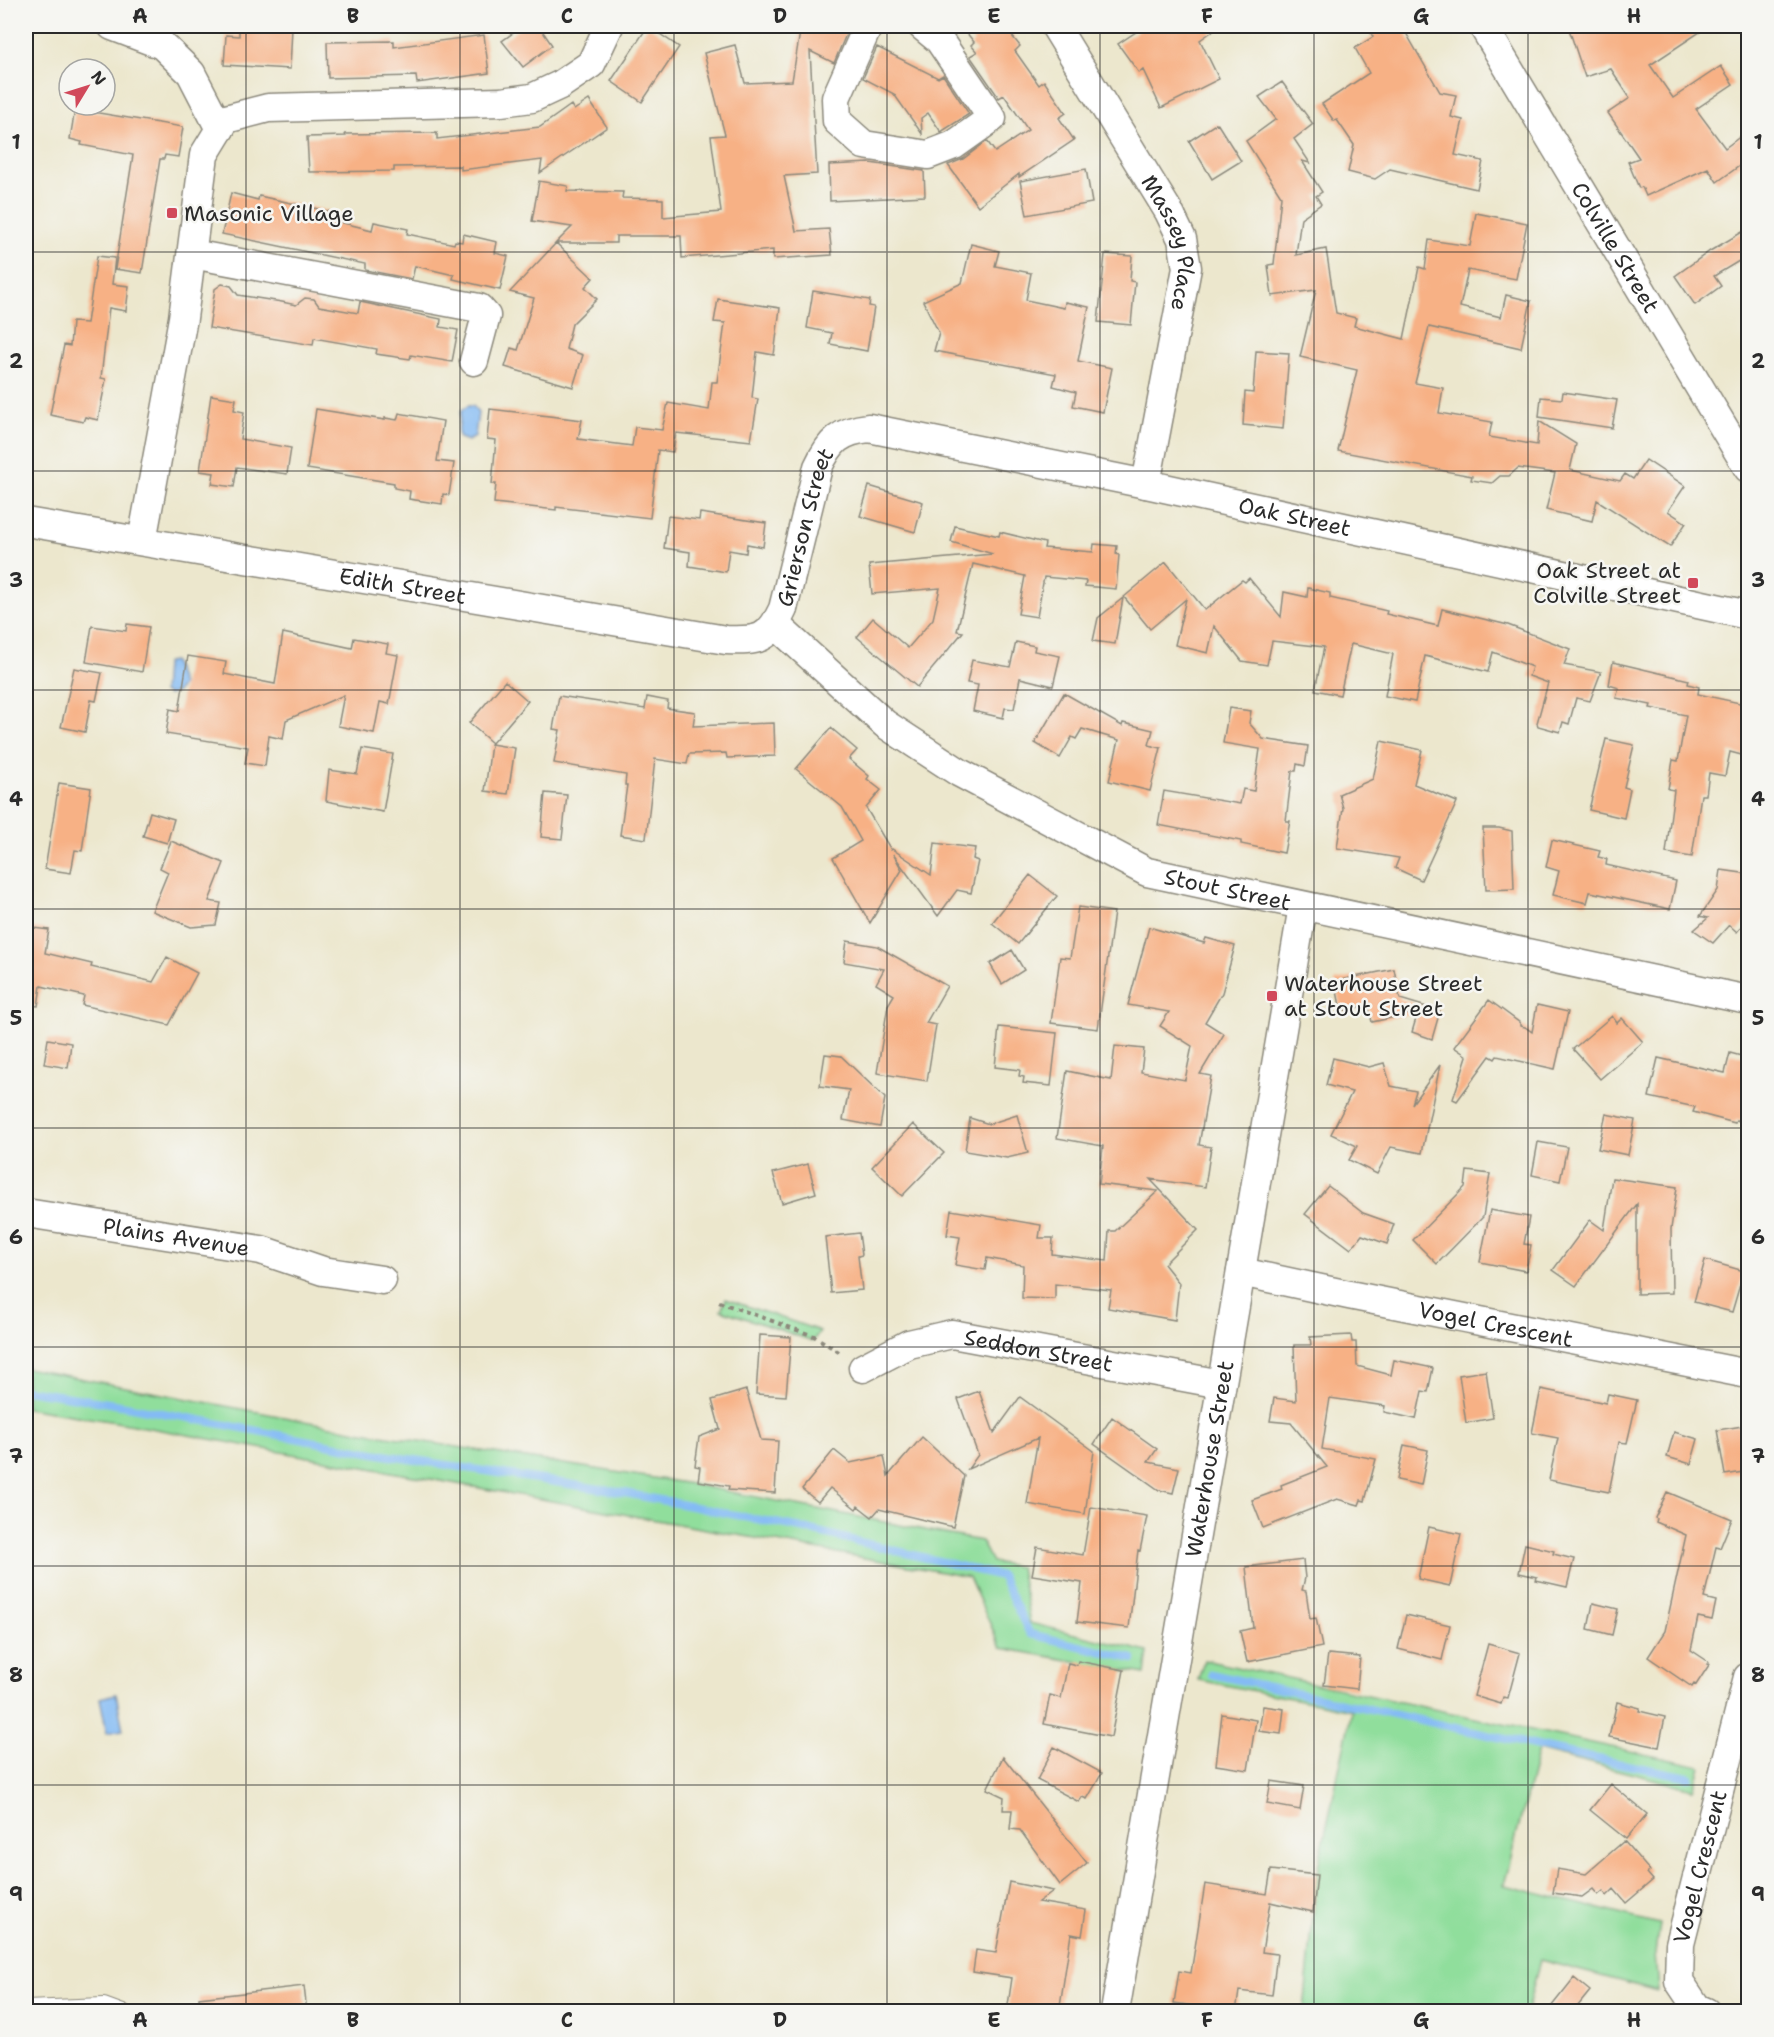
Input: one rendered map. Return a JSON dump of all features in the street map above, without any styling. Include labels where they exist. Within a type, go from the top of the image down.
[{"type":"street","points":[[112,26],[162,45],[191,73],[220,129]]},
{"type":"street","points":[[142,541],[183,318],[204,155],[226,119],[268,108],[501,102],[532,98],[561,85],[591,64],[609,26]]},
{"type":"street","points":[[868,26],[836,98],[837,121],[864,145],[928,155],[954,145],[992,118],[939,40],[922,26]]},
{"type":"street","name":"Massey Place","points":[[1056,26],[1169,212],[1182,239],[1187,268],[1146,484]]},
{"type":"street","name":"Colville Street","points":[[1483,26],[1749,468]]},
{"type":"street","points":[[192,254],[479,308],[486,316],[474,361]]},
{"type":"street","name":"Oak Street","points":[[841,435],[869,428],[1146,484],[1749,615]]},
{"type":"street","name":"Grierson Street","points":[[776,625],[783,609],[818,467],[832,443],[841,435]]},
{"type":"street","name":"Edith Street","points":[[26,522],[726,640],[753,640],[763,637],[776,625]]},
{"type":"street","name":"Stout Street","points":[[776,625],[885,724],[960,773],[1147,872],[1749,1000]]},
{"type":"street","name":"Waterhouse Street","points":[[1115,2012],[1304,906]]},
{"type":"street","name":"Plains Avenue","points":[[26,1214],[261,1250],[322,1271],[382,1280]]},
{"type":"street","name":"Vogel Crescent","points":[[1241,1272],[1749,1374]]},
{"type":"street","name":"Seddon Street","points":[[863,1368],[909,1344],[952,1334],[1221,1384]]},
{"type":"street","name":"Vogel Crescent","points":[[1706,2012],[1697,2008],[1679,1982],[1680,1944],[1749,1677]]},
{"type":"lane","points":[[26,2008],[104,2006],[123,2012]]},
{"type":"path","points":[[719,1302],[814,1336],[863,1368]]},
{"type":"green space","points":[[726,1299],[820,1331],[813,1341],[721,1310]]},
{"type":"green space","points":[[26,1368],[368,1433],[685,1483],[981,1541],[992,1562],[1020,1567],[1030,1623],[1148,1652],[1145,1674],[1001,1648],[969,1577],[122,1423],[26,1408]]},
{"type":"green space","points":[[1204,1660],[1700,1766],[1693,1789],[1538,1750],[1504,1885],[1659,1924],[1655,1953],[1658,1991],[1540,1960],[1527,2011],[1304,2011],[1318,1867],[1352,1710],[1198,1680]]},
{"type":"water","points":[[468,406],[473,406],[478,413],[475,436],[468,441],[460,438],[458,433],[461,411]]},
{"type":"water","points":[[173,661],[182,685],[177,692],[168,695],[163,692],[165,666],[167,662]]},
{"type":"water","points":[[116,1694],[123,1730],[107,1733],[100,1698]]},
{"type":"building","points":[[239,26],[292,28],[290,69],[224,65],[226,35],[239,36]]},
{"type":"building","points":[[523,26],[539,26],[552,45],[523,67],[502,41]]},
{"type":"building","points":[[648,26],[679,47],[642,102],[611,81]]},
{"type":"building","points":[[801,26],[837,26],[836,28],[847,32],[834,63],[810,51],[817,174],[784,176],[796,231],[829,229],[832,255],[773,259],[773,250],[682,258],[681,236],[616,236],[616,243],[556,243],[572,227],[532,221],[539,181],[568,186],[567,191],[623,192],[622,198],[663,199],[663,217],[721,212],[711,136],[725,135],[704,53],[735,45],[745,83],[792,81]]},
{"type":"building","points":[[961,26],[1004,26],[1020,46],[1015,51],[1039,85],[1044,81],[1066,113],[1059,118],[1074,140],[1019,177],[1019,174],[978,206],[948,165],[963,159],[987,141],[995,152],[1028,130],[1004,95],[999,98],[970,56],[977,52],[971,45],[974,42]]},
{"type":"building","points":[[1145,26],[1220,26],[1200,40],[1219,79],[1161,108],[1143,70],[1139,73],[1118,44]]},
{"type":"building","points":[[1367,26],[1402,26],[1440,92],[1456,95],[1451,117],[1463,120],[1455,155],[1483,161],[1477,189],[1390,169],[1375,179],[1348,172],[1354,145],[1337,120],[1334,121],[1322,104],[1369,73],[1355,48],[1373,37]]},
{"type":"building","points":[[1568,26],[1709,26],[1650,65],[1673,98],[1721,66],[1733,84],[1696,109],[1725,148],[1749,130],[1749,159],[1717,182],[1708,168],[1646,196],[1642,187],[1639,188],[1628,162],[1639,158],[1608,113],[1630,98],[1611,69],[1585,77]]},
{"type":"building","points":[[484,35],[489,73],[417,83],[416,76],[328,78],[327,42],[394,41],[394,47]]},
{"type":"building","points":[[877,47],[938,78],[943,75],[969,114],[941,132],[928,113],[921,118],[922,134],[894,94],[863,78]]},
{"type":"building","points":[[1282,82],[1313,124],[1294,139],[1310,163],[1302,161],[1322,192],[1316,196],[1321,204],[1301,218],[1296,255],[1326,249],[1336,313],[1356,318],[1354,326],[1404,339],[1419,267],[1425,269],[1429,240],[1470,246],[1476,213],[1527,223],[1516,279],[1468,270],[1460,307],[1501,317],[1506,295],[1531,301],[1521,348],[1429,327],[1415,383],[1443,388],[1439,413],[1492,422],[1489,437],[1537,445],[1539,421],[1576,444],[1570,470],[1620,481],[1625,474],[1633,479],[1646,460],[1685,486],[1668,511],[1686,523],[1670,547],[1597,500],[1592,521],[1546,510],[1555,473],[1518,468],[1509,476],[1500,476],[1492,483],[1471,480],[1472,476],[1338,451],[1357,370],[1300,357],[1316,290],[1272,296],[1268,265],[1274,264],[1281,196],[1246,141],[1276,119],[1259,97]]},
{"type":"building","points":[[589,100],[607,127],[540,173],[542,160],[461,170],[461,166],[394,167],[394,171],[309,172],[307,137],[346,136],[345,134],[437,133],[437,139],[540,127],[571,105],[574,110]]},
{"type":"building","points":[[117,116],[183,127],[178,157],[165,155],[164,159],[160,159],[142,273],[115,269],[133,155],[81,145],[82,142],[70,139],[74,117]]},
{"type":"building","points":[[1217,123],[1241,161],[1212,179],[1189,141]]},
{"type":"building","points":[[870,163],[924,171],[925,196],[830,201],[829,165]]},
{"type":"building","points":[[1086,169],[1092,203],[1027,215],[1020,181]]},
{"type":"building","points":[[231,193],[258,200],[259,196],[332,212],[331,220],[372,230],[374,222],[408,229],[407,234],[454,244],[455,241],[462,242],[463,234],[497,242],[495,253],[508,256],[500,290],[453,279],[454,275],[415,266],[412,279],[365,270],[365,264],[222,234]]},
{"type":"building","points":[[1749,228],[1749,255],[1714,276],[1721,286],[1695,305],[1675,276],[1710,251]]},
{"type":"building","points":[[556,243],[593,278],[585,287],[597,299],[572,324],[566,349],[583,355],[573,387],[505,367],[511,348],[518,350],[534,298],[510,292]]},
{"type":"building","points":[[971,244],[999,251],[995,266],[1031,273],[1026,300],[1064,308],[1065,302],[1089,307],[1078,361],[1112,368],[1103,412],[1073,406],[1076,392],[1053,386],[1056,374],[934,351],[939,333],[923,301],[962,283]]},
{"type":"building","points":[[1105,254],[1132,256],[1130,281],[1135,282],[1131,325],[1098,322]]},
{"type":"building","points":[[97,256],[115,258],[112,284],[129,286],[126,311],[109,308],[101,378],[106,379],[98,420],[85,417],[83,422],[50,415],[64,345],[70,346],[72,322],[87,323]]},
{"type":"building","points":[[222,284],[231,286],[238,295],[296,305],[305,298],[314,299],[319,306],[358,313],[360,302],[441,319],[440,327],[458,330],[452,362],[411,355],[410,359],[376,354],[377,349],[314,338],[313,345],[209,328],[215,289]]},
{"type":"building","points":[[813,291],[870,300],[869,306],[874,307],[867,351],[830,344],[832,333],[807,328]]},
{"type":"building","points":[[718,299],[780,308],[774,355],[757,352],[752,398],[758,399],[751,441],[676,433],[673,452],[658,450],[650,518],[556,507],[556,510],[494,503],[496,484],[492,484],[496,440],[487,439],[490,409],[582,420],[578,439],[632,446],[635,427],[662,430],[668,403],[709,410],[712,382],[717,382],[725,323],[714,322]]},
{"type":"building","points":[[1256,351],[1289,353],[1283,429],[1243,425],[1245,392],[1253,393]]},
{"type":"building","points":[[1563,392],[1617,400],[1612,428],[1539,417],[1541,397],[1562,399]]},
{"type":"building","points":[[211,395],[236,399],[234,410],[244,412],[240,439],[291,448],[287,474],[237,467],[234,487],[212,484],[214,473],[200,471]]},
{"type":"building","points":[[316,409],[385,420],[385,418],[397,420],[399,413],[443,421],[437,461],[454,463],[449,495],[443,494],[442,504],[409,499],[410,491],[394,488],[394,483],[307,469]]},
{"type":"building","points":[[869,486],[923,502],[915,532],[860,516]]},
{"type":"building","points":[[700,513],[766,523],[763,547],[747,544],[746,553],[729,550],[726,572],[689,566],[690,552],[664,548],[668,516],[699,520]]},
{"type":"building","points":[[955,526],[999,536],[1000,532],[1045,543],[1044,548],[1093,552],[1094,544],[1117,546],[1116,554],[1119,555],[1116,589],[1085,586],[1086,581],[1044,577],[1037,617],[1018,614],[1025,576],[973,564],[957,631],[963,632],[917,687],[857,637],[873,618],[908,648],[933,619],[940,588],[872,594],[869,565],[993,554],[951,542]]},
{"type":"building","points":[[1166,562],[1205,610],[1242,580],[1245,582],[1249,578],[1281,617],[1284,592],[1307,597],[1308,588],[1330,593],[1330,598],[1438,626],[1442,609],[1508,625],[1570,649],[1564,665],[1601,672],[1590,701],[1576,698],[1569,724],[1563,722],[1560,732],[1538,726],[1537,723],[1548,683],[1529,676],[1532,667],[1493,652],[1488,672],[1425,656],[1415,702],[1385,696],[1393,654],[1351,644],[1340,695],[1315,690],[1324,647],[1272,641],[1267,665],[1242,661],[1214,626],[1208,653],[1175,645],[1186,599],[1150,629],[1124,597]]},
{"type":"building","points":[[1123,598],[1115,644],[1093,641],[1098,618]]},
{"type":"building","points":[[127,624],[149,627],[142,672],[86,662],[92,626],[126,631]]},
{"type":"building","points":[[283,633],[352,648],[354,638],[388,644],[386,653],[398,655],[389,704],[380,702],[374,733],[338,726],[344,695],[286,720],[283,739],[269,736],[265,766],[245,763],[248,747],[166,734],[170,709],[179,711],[188,656],[226,662],[224,674],[275,684]]},
{"type":"building","points":[[1016,642],[1035,646],[1034,651],[1060,656],[1053,686],[1020,678],[1014,709],[1005,708],[1003,718],[973,711],[978,685],[967,683],[972,660],[1010,667]]},
{"type":"building","points":[[1613,662],[1689,680],[1688,684],[1699,687],[1698,694],[1749,705],[1749,757],[1730,752],[1725,776],[1709,773],[1706,795],[1701,795],[1692,857],[1666,853],[1674,790],[1668,789],[1673,760],[1678,761],[1686,715],[1616,698],[1619,688],[1609,685]]},
{"type":"building","points":[[74,668],[102,673],[96,701],[91,700],[85,732],[61,727]]},
{"type":"building","points":[[505,681],[528,701],[492,743],[469,723]]},
{"type":"building","points":[[1064,693],[1122,726],[1123,723],[1153,730],[1149,745],[1161,748],[1150,791],[1109,781],[1119,740],[1082,729],[1076,739],[1072,737],[1060,758],[1035,743]]},
{"type":"building","points":[[559,696],[645,709],[647,697],[668,701],[667,708],[695,712],[693,726],[774,723],[775,756],[727,758],[726,753],[689,754],[687,764],[655,759],[646,839],[620,835],[627,785],[625,785],[626,775],[554,763],[560,730],[553,729]]},
{"type":"building","points":[[1229,708],[1251,711],[1249,723],[1263,739],[1308,746],[1305,766],[1297,764],[1296,771],[1292,771],[1286,821],[1290,821],[1284,853],[1241,844],[1241,841],[1158,825],[1164,791],[1240,804],[1243,789],[1254,791],[1260,749],[1223,743]]},
{"type":"building","points":[[831,728],[857,750],[849,759],[869,776],[867,779],[881,790],[866,808],[891,850],[931,875],[935,843],[975,848],[973,859],[978,861],[971,893],[957,890],[938,916],[893,854],[902,870],[870,923],[833,858],[861,841],[842,807],[796,769]]},
{"type":"building","points":[[1606,739],[1634,745],[1624,787],[1630,789],[1624,818],[1589,810]]},
{"type":"building","points":[[1381,741],[1422,750],[1414,784],[1457,802],[1421,880],[1395,868],[1399,858],[1337,848],[1343,808],[1339,794],[1373,779]]},
{"type":"building","points":[[491,744],[515,748],[508,794],[485,791]]},
{"type":"building","points":[[362,749],[393,754],[383,812],[326,801],[329,770],[357,774]]},
{"type":"building","points":[[59,783],[91,788],[82,851],[75,850],[71,873],[45,869]]},
{"type":"building","points":[[545,793],[567,795],[562,839],[541,837]]},
{"type":"building","points":[[150,812],[174,819],[167,843],[143,836]]},
{"type":"building","points":[[1483,828],[1512,831],[1514,889],[1486,890]]},
{"type":"building","points":[[1552,840],[1600,851],[1598,857],[1607,859],[1606,865],[1676,881],[1670,909],[1590,892],[1587,903],[1553,895],[1559,871],[1546,867]]},
{"type":"building","points":[[171,841],[224,863],[209,901],[221,903],[216,925],[191,927],[152,911],[168,872],[160,868]]},
{"type":"building","points":[[1721,870],[1749,874],[1749,917],[1737,932],[1729,925],[1713,943],[1694,930],[1708,918],[1700,916],[1718,890]]},
{"type":"building","points":[[1030,875],[1057,896],[1018,944],[992,923]]},
{"type":"building","points":[[1078,907],[1114,912],[1098,1029],[1051,1023],[1060,957],[1070,958]]},
{"type":"building","points":[[26,927],[49,930],[45,953],[92,964],[91,967],[153,982],[167,957],[197,973],[169,1025],[82,1005],[84,996],[41,986],[38,1006],[26,1005]]},
{"type":"building","points":[[1149,927],[1204,943],[1206,938],[1235,946],[1222,993],[1205,1022],[1224,1034],[1200,1074],[1211,1076],[1199,1145],[1211,1147],[1205,1187],[1150,1179],[1198,1230],[1164,1264],[1179,1283],[1175,1320],[1108,1308],[1111,1290],[1055,1284],[1055,1299],[1022,1298],[1023,1265],[987,1258],[985,1270],[955,1265],[960,1237],[947,1235],[951,1210],[1041,1225],[1039,1238],[1053,1238],[1052,1254],[1107,1261],[1109,1231],[1115,1231],[1158,1191],[1099,1184],[1103,1146],[1057,1138],[1067,1071],[1111,1080],[1115,1046],[1144,1049],[1141,1072],[1185,1080],[1192,1046],[1160,1026],[1169,1012],[1128,1005]]},
{"type":"building","points":[[847,941],[877,946],[947,986],[926,1023],[936,1025],[927,1081],[877,1073],[888,1005],[894,995],[876,984],[884,969],[844,962]]},
{"type":"building","points":[[1012,950],[1024,970],[1002,984],[990,964]]},
{"type":"building","points":[[1394,969],[1400,999],[1440,1011],[1432,1039],[1412,1032],[1418,1012],[1372,1022],[1368,1005],[1341,1011],[1335,981]]},
{"type":"building","points":[[1489,1000],[1520,1023],[1520,1026],[1532,1032],[1537,1005],[1568,1012],[1555,1069],[1497,1056],[1495,1059],[1490,1056],[1457,1101],[1453,1099],[1467,1056],[1454,1047]]},
{"type":"building","points":[[1612,1016],[1617,1023],[1622,1018],[1643,1042],[1600,1079],[1573,1049]]},
{"type":"building","points":[[999,1027],[1057,1033],[1051,1086],[1023,1083],[1024,1077],[1019,1076],[1020,1070],[995,1067]]},
{"type":"building","points":[[48,1039],[71,1043],[68,1068],[44,1064]]},
{"type":"building","points":[[1730,1053],[1749,1058],[1749,1103],[1743,1122],[1736,1120],[1735,1123],[1693,1112],[1695,1107],[1649,1097],[1658,1058],[1725,1073]]},
{"type":"building","points":[[825,1054],[841,1056],[885,1098],[880,1127],[843,1120],[849,1090],[820,1086]]},
{"type":"building","points":[[1333,1058],[1369,1067],[1384,1063],[1391,1086],[1416,1091],[1412,1104],[1440,1065],[1422,1153],[1391,1147],[1377,1174],[1349,1160],[1357,1146],[1331,1134],[1352,1092],[1326,1085]]},
{"type":"building","points":[[1606,1114],[1635,1120],[1628,1155],[1598,1149]]},
{"type":"building","points":[[1017,1115],[1028,1153],[1007,1158],[965,1151],[970,1118],[989,1124]]},
{"type":"building","points":[[913,1124],[944,1153],[902,1196],[872,1167]]},
{"type":"building","points":[[1538,1142],[1567,1147],[1560,1181],[1532,1175]]},
{"type":"building","points":[[808,1164],[816,1193],[782,1203],[773,1173]]},
{"type":"building","points":[[1467,1171],[1490,1174],[1483,1217],[1437,1264],[1413,1240],[1465,1187]]},
{"type":"building","points":[[1612,1178],[1677,1187],[1671,1229],[1672,1293],[1637,1294],[1637,1204],[1576,1286],[1553,1270],[1590,1220],[1604,1230]]},
{"type":"building","points":[[1328,1186],[1363,1213],[1394,1224],[1387,1244],[1362,1235],[1351,1249],[1305,1214]]},
{"type":"building","points":[[1490,1210],[1529,1217],[1524,1244],[1531,1245],[1526,1271],[1480,1262]]},
{"type":"building","points":[[859,1233],[862,1255],[858,1256],[862,1290],[831,1293],[825,1237]]},
{"type":"building","points":[[1705,1260],[1744,1271],[1732,1312],[1694,1302]]},
{"type":"building","points":[[760,1335],[791,1337],[786,1396],[756,1394]]},
{"type":"building","points":[[1351,1335],[1352,1342],[1356,1342],[1357,1366],[1391,1375],[1394,1360],[1433,1368],[1428,1392],[1422,1391],[1416,1419],[1384,1412],[1385,1406],[1330,1398],[1322,1449],[1376,1459],[1365,1501],[1361,1500],[1359,1505],[1337,1499],[1263,1528],[1252,1500],[1282,1489],[1281,1485],[1327,1467],[1291,1423],[1270,1421],[1274,1398],[1296,1401],[1294,1345],[1311,1345],[1310,1337]]},
{"type":"building","points":[[1486,1371],[1493,1418],[1466,1423],[1459,1375]]},
{"type":"building","points":[[1541,1389],[1606,1403],[1608,1394],[1637,1400],[1627,1443],[1619,1442],[1609,1492],[1549,1480],[1558,1438],[1532,1433]]},
{"type":"building","points":[[746,1390],[761,1440],[778,1441],[775,1493],[728,1490],[729,1486],[698,1481],[700,1467],[695,1466],[699,1437],[720,1429],[712,1400]]},
{"type":"building","points":[[979,1391],[994,1433],[1020,1397],[1094,1451],[1085,1514],[1027,1504],[1038,1438],[968,1469],[978,1455],[958,1399]]},
{"type":"building","points":[[1112,1417],[1157,1449],[1148,1462],[1179,1468],[1173,1493],[1159,1490],[1094,1444]]},
{"type":"building","points":[[1749,1425],[1749,1471],[1725,1475],[1717,1430]]},
{"type":"building","points":[[1674,1432],[1698,1439],[1691,1464],[1667,1457]]},
{"type":"building","points":[[922,1437],[964,1476],[953,1527],[879,1509],[872,1517],[858,1506],[856,1509],[830,1488],[818,1502],[802,1489],[834,1450],[850,1463],[884,1456],[888,1476]]},
{"type":"building","points":[[1404,1445],[1428,1450],[1421,1485],[1397,1480]]},
{"type":"building","points":[[1667,1492],[1732,1519],[1720,1548],[1716,1547],[1704,1598],[1716,1601],[1712,1620],[1698,1617],[1691,1650],[1709,1662],[1707,1664],[1709,1665],[1696,1685],[1692,1687],[1648,1657],[1665,1631],[1686,1535],[1656,1522],[1655,1518]]},
{"type":"building","points":[[1091,1507],[1147,1516],[1140,1551],[1138,1550],[1129,1628],[1077,1622],[1082,1583],[1032,1575],[1037,1547],[1083,1555]]},
{"type":"building","points":[[1429,1527],[1461,1534],[1450,1586],[1418,1579]]},
{"type":"building","points":[[1525,1544],[1574,1559],[1567,1587],[1536,1580],[1537,1577],[1519,1573]]},
{"type":"building","points":[[1303,1560],[1305,1578],[1302,1590],[1306,1591],[1310,1619],[1316,1618],[1322,1647],[1247,1662],[1240,1631],[1253,1628],[1246,1567]]},
{"type":"building","points":[[1593,1603],[1618,1609],[1612,1635],[1588,1629]]},
{"type":"building","points":[[1406,1615],[1450,1625],[1442,1660],[1398,1649]]},
{"type":"building","points":[[1488,1644],[1520,1653],[1508,1698],[1503,1697],[1501,1704],[1474,1696]]},
{"type":"building","points":[[1328,1654],[1360,1657],[1357,1689],[1324,1685]]},
{"type":"building","points":[[1078,1661],[1124,1670],[1111,1737],[1044,1724],[1050,1695],[1061,1698],[1068,1663],[1077,1665]]},
{"type":"building","points":[[1617,1702],[1640,1708],[1639,1711],[1665,1717],[1659,1747],[1609,1737]]},
{"type":"building","points":[[1263,1706],[1284,1709],[1281,1734],[1259,1731]]},
{"type":"building","points":[[1222,1714],[1256,1720],[1248,1770],[1216,1765]]},
{"type":"building","points":[[1054,1747],[1102,1773],[1087,1799],[1082,1797],[1079,1802],[1037,1780]]},
{"type":"building","points":[[1003,1757],[1087,1863],[1060,1885],[1020,1830],[1010,1829],[1012,1810],[1003,1810],[1004,1797],[987,1789]]},
{"type":"building","points":[[1271,1781],[1304,1786],[1300,1810],[1267,1804]]},
{"type":"building","points":[[1611,1784],[1647,1814],[1626,1839],[1590,1810]]},
{"type":"building","points":[[1624,1841],[1650,1871],[1647,1873],[1653,1880],[1626,1903],[1614,1889],[1607,1896],[1603,1891],[1598,1895],[1593,1889],[1582,1897],[1553,1893],[1557,1869],[1586,1874]]},
{"type":"building","points":[[1271,1870],[1317,1875],[1313,1912],[1270,1902],[1262,1952],[1277,1954],[1272,1995],[1239,1991],[1236,2012],[1174,2003],[1179,1971],[1191,1973],[1205,1884],[1267,1894]]},
{"type":"building","points":[[1009,1882],[1053,1891],[1038,1902],[1086,1910],[1082,1936],[1071,1934],[1059,2012],[1007,2012],[1012,1978],[973,1972],[976,1950],[996,1953]]},
{"type":"building","points":[[1574,1978],[1590,1991],[1573,2012],[1547,2012]]},
{"type":"building","points":[[304,1986],[307,2012],[200,2012],[199,1998]]},
{"type":"waterway","points":[[26,1390],[115,1404],[390,1456],[625,1493],[806,1529],[1001,1576],[1030,1634],[1133,1659]]},
{"type":"waterway","points":[[1211,1674],[1592,1758],[1689,1777]]},
{"type":"place","name":"Masonic Village","points":[[172,213]]},
{"type":"place","name":"Oak Street at Colville Street","points":[[1693,583]]},
{"type":"place","name":"Waterhouse Street at Stout Street","points":[[1272,996]]}]
